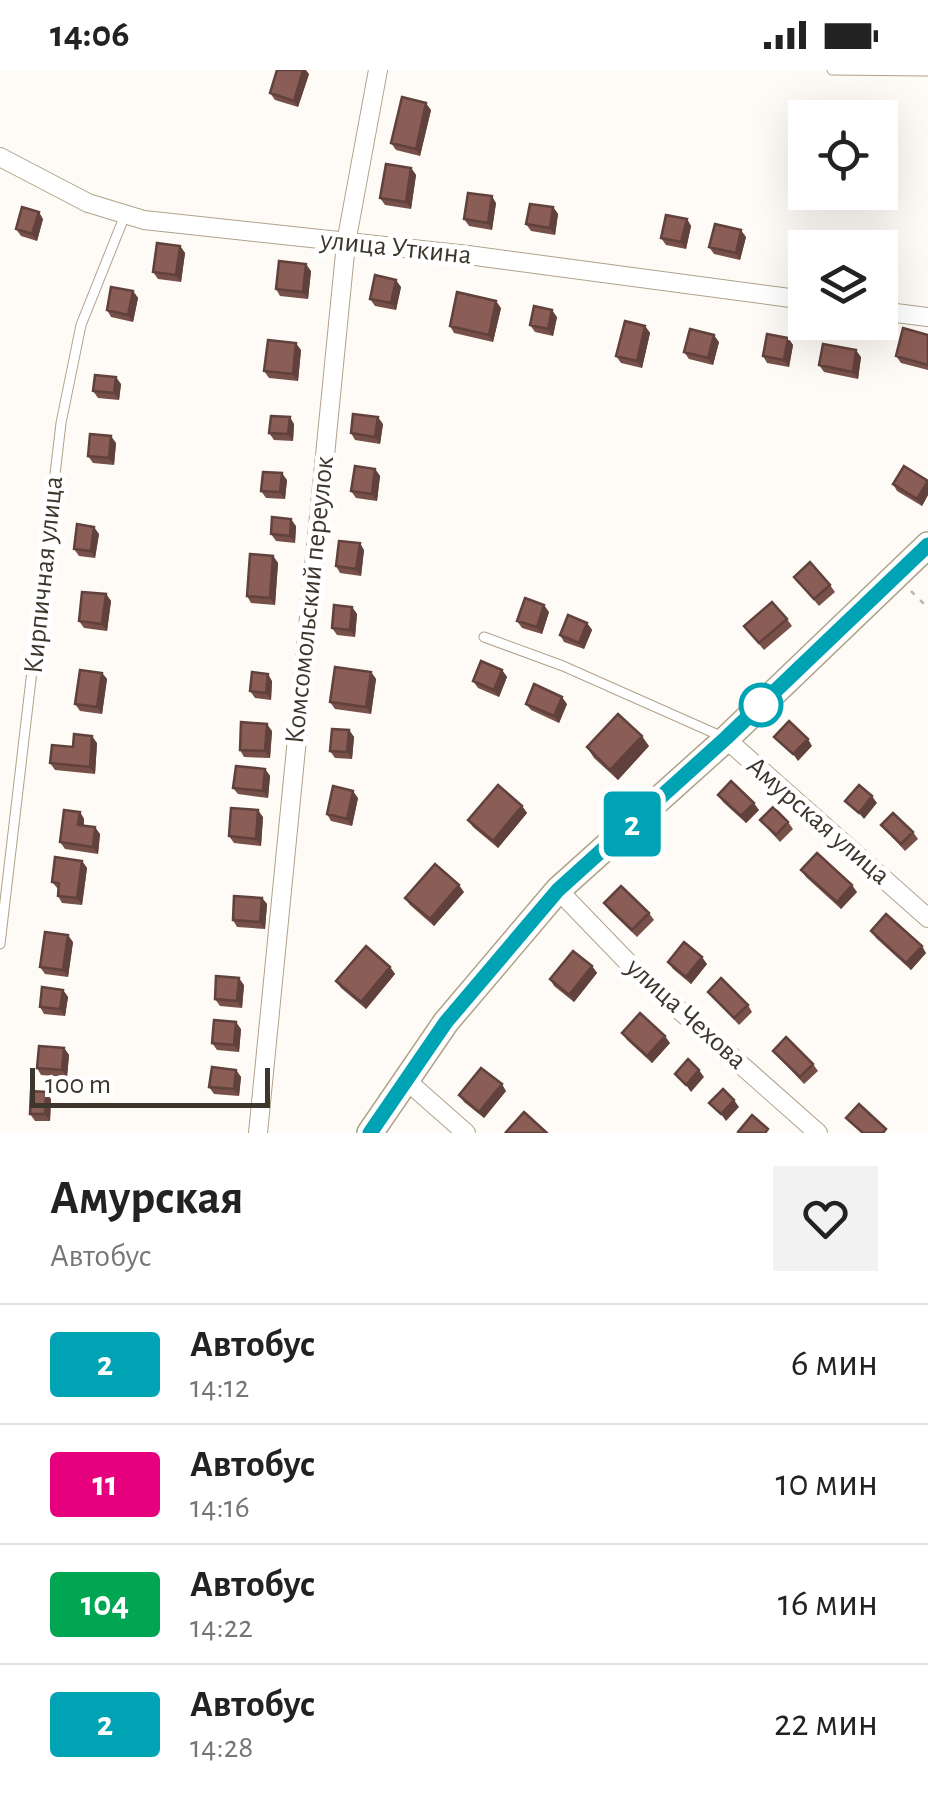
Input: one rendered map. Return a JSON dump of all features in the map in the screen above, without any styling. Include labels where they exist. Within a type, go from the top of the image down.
[{"type":"main road","points":[[370,1133],[446,1022],[558,890],[726,738],[928,546]]},
{"type":"street","name":"Комсомольский переулок","points":[[258,1133],[346,243],[378,70]]},
{"type":"street","name":"улица Уткина","points":[[0,157],[88,203],[126,215],[207,229],[788,298]]},
{"type":"street","points":[[898,313],[928,318]]},
{"type":"street","name":"Амурская улица","points":[[726,738],[928,918]]},
{"type":"street","name":"улица Чехова","points":[[558,890],[643,978],[818,1133]]},
{"type":"street","points":[[407,1081],[466,1133]]},
{"type":"lane","points":[[832,70],[928,71]]},
{"type":"lane","name":"Кирпичная улица","points":[[0,944],[61,423],[81,325],[126,215]]},
{"type":"lane","name":"Амурская улица","points":[[484,637],[564,666],[726,738]]},
{"type":"path","points":[[896,576],[928,608]]},
{"type":"building","points":[[277,70],[303,70],[294,101],[270,93]]},
{"type":"building","points":[[402,97],[426,103],[416,149],[391,143]]},
{"type":"building","points":[[386,164],[411,168],[406,202],[380,198]]},
{"type":"building","points":[[468,193],[492,196],[488,223],[464,219]]},
{"type":"building","points":[[530,204],[553,207],[550,228],[526,224]]},
{"type":"building","points":[[22,207],[39,212],[32,234],[16,229]]},
{"type":"building","points":[[666,215],[687,219],[681,242],[661,238]]},
{"type":"building","points":[[715,224],[741,230],[736,253],[709,247]]},
{"type":"building","points":[[157,243],[180,246],[176,275],[153,272]]},
{"type":"building","points":[[279,261],[306,264],[303,292],[276,289]]},
{"type":"building","points":[[375,275],[396,280],[391,303],[370,299]]},
{"type":"building","points":[[111,287],[133,291],[128,315],[107,310]]},
{"type":"building","points":[[457,292],[496,301],[489,335],[450,326]]},
{"type":"building","points":[[534,306],[552,310],[548,329],[530,325]]},
{"type":"building","points":[[625,321],[645,326],[637,361],[616,356]]},
{"type":"building","points":[[903,328],[928,335],[928,365],[896,356]]},
{"type":"building","points":[[690,329],[714,335],[708,358],[684,352]]},
{"type":"building","points":[[767,334],[788,338],[784,360],[763,356]]},
{"type":"building","points":[[268,340],[296,343],[293,374],[264,371]]},
{"type":"building","points":[[823,344],[856,350],[853,372],[819,365]]},
{"type":"building","points":[[95,375],[116,377],[114,393],[93,391]]},
{"type":"building","points":[[353,414],[378,417],[375,437],[351,433]]},
{"type":"building","points":[[271,416],[290,417],[288,434],[269,433]]},
{"type":"building","points":[[90,434],[111,436],[109,458],[88,456]]},
{"type":"building","points":[[355,466],[375,469],[372,494],[351,491]]},
{"type":"building","points":[[904,466],[928,481],[917,499],[893,484]]},
{"type":"building","points":[[263,472],[282,473],[280,492],[261,491]]},
{"type":"building","points":[[272,517],[291,519],[290,536],[271,534]]},
{"type":"building","points":[[77,524],[94,527],[91,551],[74,549]]},
{"type":"building","points":[[339,541],[360,543],[356,569],[336,566]]},
{"type":"building","points":[[250,554],[273,556],[270,598],[247,596]]},
{"type":"building","points":[[810,562],[830,585],[814,599],[794,577]]},
{"type":"building","points":[[82,592],[106,594],[102,624],[79,621]]},
{"type":"building","points":[[525,598],[544,605],[537,627],[517,621]]},
{"type":"building","points":[[772,602],[787,619],[759,643],[744,626]]},
{"type":"building","points":[[334,605],[352,607],[350,630],[332,628]]},
{"type":"building","points":[[568,615],[587,623],[579,643],[560,635]]},
{"type":"building","points":[[481,661],[502,670],[494,690],[473,681]]},
{"type":"building","points":[[335,667],[371,672],[366,707],[330,702]]},
{"type":"building","points":[[80,670],[102,673],[97,707],[75,704]]},
{"type":"building","points":[[252,672],[268,674],[266,693],[250,691]]},
{"type":"building","points":[[534,684],[562,697],[554,716],[526,704]]},
{"type":"building","points":[[618,714],[642,736],[610,770],[587,747]]},
{"type":"building","points":[[789,721],[808,739],[793,754],[774,737]]},
{"type":"building","points":[[241,722],[267,724],[265,751],[240,750]]},
{"type":"building","points":[[332,729],[349,730],[347,752],[330,751]]},
{"type":"building","points":[[74,734],[92,736],[90,767],[50,763],[52,745],[73,747]]},
{"type":"building","points":[[236,766],[265,769],[263,791],[233,788]]},
{"type":"building","points":[[731,781],[754,803],[741,816],[718,795]]},
{"type":"building","points":[[498,785],[522,806],[493,841],[468,820]]},
{"type":"building","points":[[859,785],[872,796],[859,813],[845,801]]},
{"type":"building","points":[[333,786],[353,791],[347,819],[327,814]]},
{"type":"building","points":[[773,807],[788,822],[776,835],[760,820]]},
{"type":"building","points":[[231,808],[258,810],[256,839],[229,836]]},
{"type":"building","points":[[64,810],[80,812],[78,825],[95,827],[93,847],[60,842]]},
{"type":"building","points":[[893,813],[913,832],[901,844],[881,825]]},
{"type":"building","points":[[817,853],[852,885],[837,902],[801,870]]},
{"type":"building","points":[[55,857],[82,861],[77,898],[58,896],[59,883],[52,882]]},
{"type":"building","points":[[435,864],[459,885],[430,919],[405,898]]},
{"type":"building","points":[[621,886],[649,913],[632,930],[604,903]]},
{"type":"building","points":[[234,896],[262,898],[260,922],[233,920]]},
{"type":"building","points":[[886,914],[922,946],[906,963],[871,931]]},
{"type":"building","points":[[45,932],[68,935],[63,970],[40,967]]},
{"type":"building","points":[[684,942],[702,957],[686,977],[668,962]]},
{"type":"building","points":[[366,946],[390,967],[361,1002],[336,981]]},
{"type":"building","points":[[573,951],[592,966],[569,995],[550,979]]},
{"type":"building","points":[[216,976],[239,978],[237,1001],[215,999]]},
{"type":"building","points":[[721,978],[748,1005],[734,1018],[708,992]]},
{"type":"building","points":[[42,987],[63,990],[60,1009],[40,1007]]},
{"type":"building","points":[[640,1013],[665,1036],[647,1056],[622,1033]]},
{"type":"building","points":[[214,1020],[236,1022],[234,1045],[212,1043]]},
{"type":"building","points":[[786,1037],[813,1064],[800,1077],[773,1051]]},
{"type":"building","points":[[39,1046],[64,1048],[62,1070],[37,1068]]},
{"type":"building","points":[[688,1059],[699,1070],[686,1085],[675,1074]]},
{"type":"building","points":[[212,1067],[236,1070],[234,1089],[209,1087]]},
{"type":"building","points":[[481,1068],[502,1084],[479,1112],[459,1095]]},
{"type":"building","points":[[723,1089],[734,1100],[721,1114],[709,1103]]},
{"type":"building","points":[[31,1091],[46,1092],[45,1114],[30,1114]]},
{"type":"building","points":[[859,1104],[886,1129],[883,1133],[863,1133],[846,1118]]},
{"type":"building","points":[[524,1112],[547,1133],[506,1132]]},
{"type":"building","points":[[752,1115],[768,1129],[765,1133],[739,1133],[738,1132]]},
{"type":"bus line","name":"2","points":[[370,1133],[446,1022],[558,890],[726,738],[928,545]]}]
